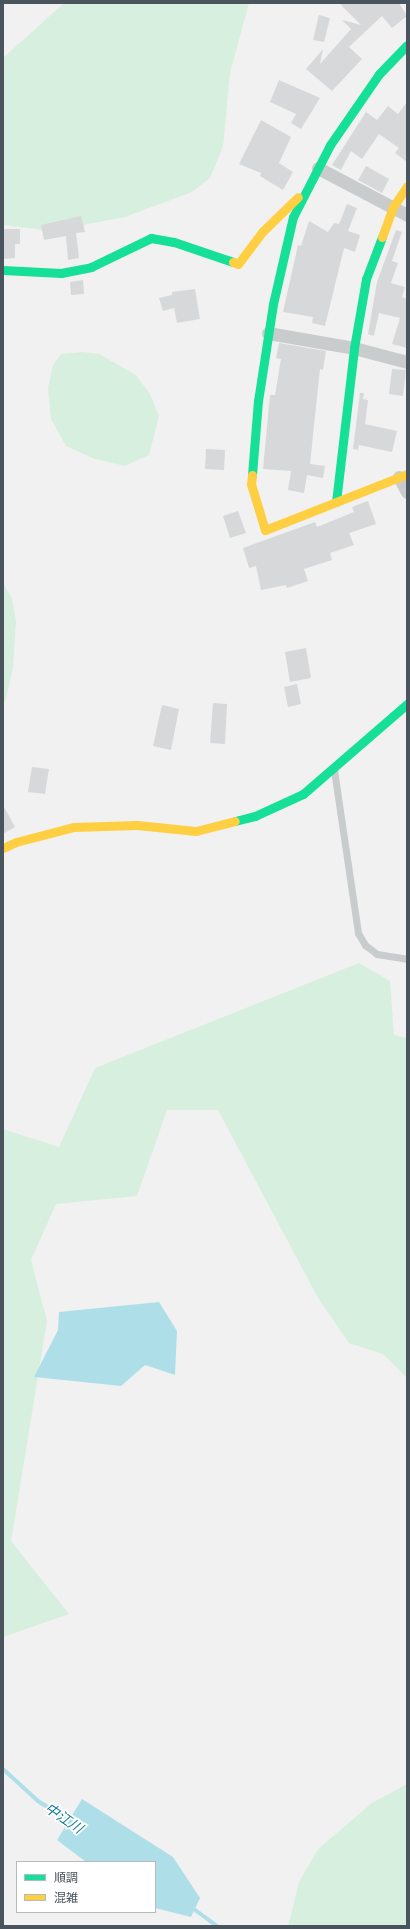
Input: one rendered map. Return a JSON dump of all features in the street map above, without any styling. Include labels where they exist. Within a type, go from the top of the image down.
[{"type":"street","points":[[407,45],[379,74],[330,145],[293,217],[268,333],[258,401],[251,484],[265,530],[403,475],[407,492]]},
{"type":"street","points":[[318,168],[407,215]]},
{"type":"street","points":[[336,502],[354,348],[366,279],[392,206],[407,186]]},
{"type":"street","points":[[3,270],[17,269],[61,272],[91,267],[150,238],[174,242],[238,264],[262,232],[308,188]]},
{"type":"street","points":[[268,333],[354,348],[407,362]]},
{"type":"street","points":[[3,848],[16,842],[74,827],[137,825],[196,830],[255,816],[303,794],[407,704]]},
{"type":"lane","points":[[334,766],[358,933],[365,945],[377,954],[407,959]]},
{"type":"green space","points":[[64,3],[249,3],[230,73],[223,147],[210,178],[192,192],[125,217],[51,231],[3,225],[3,58]]},
{"type":"green space","points":[[83,352],[99,354],[136,375],[150,394],[159,416],[149,455],[125,466],[95,459],[66,446],[51,419],[48,388],[53,365],[61,354]]},
{"type":"green space","points":[[3,582],[12,599],[16,621],[13,667],[6,699],[3,704]]},
{"type":"green space","points":[[359,963],[390,981],[394,1035],[407,1038],[407,1378],[383,1354],[349,1343],[318,1298],[218,1110],[167,1110],[137,1196],[56,1204],[31,1260],[47,1321],[11,1541],[69,1614],[3,1637],[3,1129],[59,1147],[95,1068]]},
{"type":"green space","points":[[407,1784],[407,1926],[288,1926],[299,1882],[318,1849],[372,1803]]},
{"type":"water","points":[[159,1302],[177,1331],[175,1375],[145,1365],[121,1386],[34,1377],[58,1330],[59,1312]]},
{"type":"water","points":[[82,1799],[173,1857],[200,1898],[191,1917],[156,1908],[156,1861],[85,1861],[57,1840]]},
{"type":"building","points":[[339,3],[399,3],[407,16],[392,28],[382,16],[349,47],[362,59],[332,91],[306,69],[323,49],[320,64],[351,29],[342,20],[361,25]]},
{"type":"building","points":[[319,15],[330,18],[324,42],[313,40]]},
{"type":"building","points":[[279,80],[320,98],[301,129],[291,123],[296,114],[270,102]]},
{"type":"building","points":[[407,102],[407,162],[395,153],[399,148],[379,134],[362,159],[351,151],[341,170],[332,165],[366,112],[377,120],[388,106],[398,114]]},
{"type":"building","points":[[261,120],[291,137],[279,163],[293,172],[283,190],[260,176],[261,173],[239,164]]},
{"type":"building","points":[[366,166],[389,179],[382,193],[358,180]]},
{"type":"building","points":[[347,204],[357,208],[348,231],[360,235],[355,252],[344,248],[325,326],[312,323],[313,317],[283,312],[298,245],[301,246],[309,221],[328,232],[334,223],[339,224]]},
{"type":"building","points":[[81,216],[85,232],[76,233],[79,258],[68,260],[66,236],[44,240],[41,225]]},
{"type":"building","points":[[3,229],[20,229],[20,244],[15,244],[15,258],[3,259]]},
{"type":"building","points":[[396,230],[402,232],[392,261],[398,263],[391,283],[405,287],[402,297],[407,299],[407,348],[392,344],[400,318],[379,313],[374,336],[368,334],[377,282]]},
{"type":"building","points":[[83,280],[84,294],[71,295],[70,282]]},
{"type":"building","points":[[195,289],[200,319],[177,323],[174,308],[163,311],[159,298],[172,295],[172,292]]},
{"type":"building","points":[[279,343],[326,351],[323,370],[320,369],[310,464],[325,466],[323,478],[307,475],[304,493],[288,490],[291,471],[263,469],[270,395],[275,395],[281,359],[276,358]]},
{"type":"building","points":[[392,369],[406,370],[403,396],[389,394]]},
{"type":"building","points":[[360,393],[364,393],[363,399],[368,400],[365,424],[397,431],[392,452],[359,445],[358,450],[353,449]]},
{"type":"building","points":[[206,449],[225,450],[224,470],[205,469]]},
{"type":"building","points":[[368,501],[376,524],[349,533],[354,545],[330,553],[332,560],[304,569],[308,581],[287,588],[286,585],[261,590],[256,566],[249,568],[243,548],[315,522],[317,527],[354,512],[352,507]]},
{"type":"building","points":[[238,511],[246,533],[230,538],[223,516]]},
{"type":"building","points":[[306,648],[311,678],[290,682],[285,652]]},
{"type":"building","points":[[297,684],[301,704],[288,707],[284,687]]},
{"type":"building","points":[[213,703],[227,704],[225,744],[210,743]]},
{"type":"building","points":[[162,705],[179,709],[171,750],[153,746]]},
{"type":"building","points":[[32,767],[49,769],[45,794],[28,792]]},
{"type":"building","points":[[3,805],[15,827],[3,834]]},
{"type":"waterway","name":"中江川","points":[[3,1769],[38,1801],[72,1823]]},
{"type":"waterway","name":"中江川","points":[[191,1907],[217,1926]]},
{"type":"traffic: fast","points":[[252,475],[258,401],[273,304],[293,217],[330,145],[379,74],[407,45]]},
{"type":"traffic: fast","points":[[336,502],[354,348],[366,279],[382,237]]},
{"type":"traffic: fast","points":[[3,270],[61,273],[91,267],[151,238],[174,242],[233,262]]},
{"type":"traffic: fast","points":[[235,821],[255,816],[303,794],[407,704]]},
{"type":"traffic: slow","points":[[382,237],[393,207],[407,186]]},
{"type":"traffic: slow","points":[[233,262],[238,264],[262,232],[298,197]]},
{"type":"traffic: slow","points":[[252,475],[251,484],[265,530],[407,474]]},
{"type":"traffic: slow","points":[[3,848],[16,842],[74,827],[137,825],[196,831],[235,821]]}]
